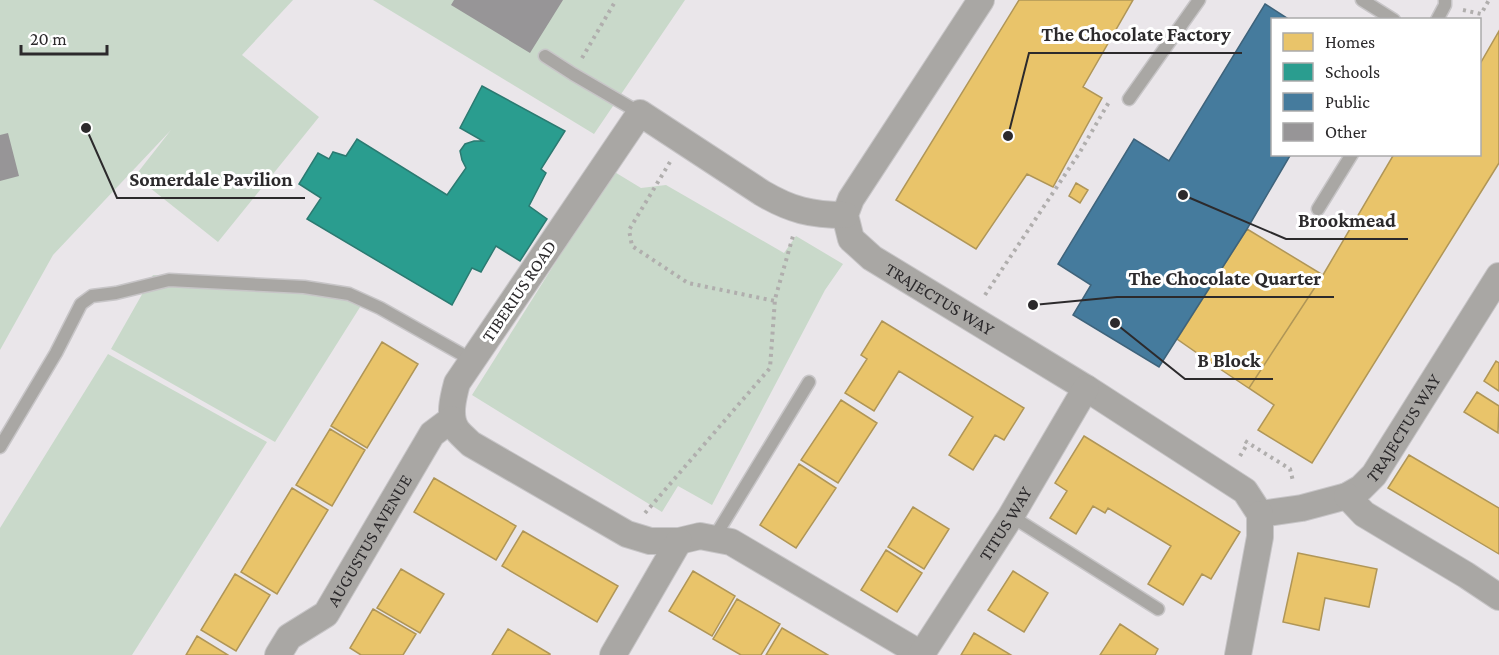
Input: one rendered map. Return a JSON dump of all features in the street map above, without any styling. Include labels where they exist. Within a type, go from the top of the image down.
[{"type":"street","points":[[640,113],[782,204],[826,215],[844,215],[851,199],[981,0]]},
{"type":"street","name":"TIBERIUS ROAD","points":[[452,419],[452,400],[457,383],[640,113]]},
{"type":"street","name":"TRAJECTUS WAY","points":[[844,215],[851,239],[872,258],[1086,388],[1245,491],[1260,514],[1302,508],[1347,496],[1361,488],[1374,475],[1499,276]]},
{"type":"street","name":"TITUS WAY","points":[[921,654],[1011,516],[1086,388]]},
{"type":"street","points":[[452,419],[456,429],[471,444],[627,534],[650,541],[679,541],[700,536],[731,542],[921,654]]},
{"type":"street","name":"AUGUSTUS AVENUE","points":[[278,655],[289,637],[326,614],[432,434],[452,419]]},
{"type":"street","points":[[1347,496],[1364,514],[1466,574],[1499,597]]},
{"type":"street","points":[[1238,655],[1260,537],[1260,514]]},
{"type":"street","points":[[613,655],[679,541]]},
{"type":"lane","points":[[1128,99],[1199,0]]},
{"type":"lane","points":[[1362,0],[1391,18]]},
{"type":"lane","points":[[1438,18],[1445,3]]},
{"type":"lane","points":[[545,56],[640,113]]},
{"type":"lane","points":[[1318,209],[1351,156]]},
{"type":"lane","points":[[0,447],[56,353],[81,304],[92,296],[116,293],[169,280],[304,287],[349,294],[380,308],[472,360]]},
{"type":"lane","points":[[714,538],[809,382]]},
{"type":"lane","points":[[1011,516],[1158,609]]},
{"type":"path","points":[[573,74],[616,0]]},
{"type":"path","points":[[1445,3],[1481,14],[1489,0]]},
{"type":"path","points":[[969,318],[1080,152],[1112,97],[1128,99]]},
{"type":"path","points":[[683,142],[628,230],[632,246],[688,283],[775,301]]},
{"type":"path","points":[[627,534],[770,368],[775,301],[793,236],[782,204]]},
{"type":"path","points":[[1245,441],[1290,469],[1302,508]]},
{"type":"green space","points":[[0,0],[293,0],[242,55],[319,117],[218,242],[135,176],[171,130],[53,255],[0,350]]},
{"type":"green space","points":[[373,0],[685,0],[594,134]]},
{"type":"green space","points":[[613,171],[641,188],[666,185],[784,253],[796,236],[843,264],[825,290],[712,505],[678,486],[662,512],[472,395]]},
{"type":"green space","points":[[153,275],[237,280],[315,293],[362,304],[275,442],[111,349]]},
{"type":"green space","points":[[108,354],[267,442],[132,655],[0,655],[0,528]]},
{"type":"building: Homes","points":[[1019,0],[1133,0],[1083,87],[1102,98],[1053,187],[1027,174],[976,249],[896,200]]},
{"type":"building: Homes","points":[[1499,31],[1499,163],[1312,463],[1258,430],[1274,405],[1249,388],[1323,275],[1393,156],[1481,156],[1481,62]]},
{"type":"building: Homes","points":[[1076,183],[1088,190],[1080,203],[1069,196]]},
{"type":"building: Homes","points":[[1247,229],[1323,275],[1249,388],[1274,405],[1220,369],[1177,339]]},
{"type":"building: Homes","points":[[882,321],[1024,408],[1004,440],[995,435],[973,470],[949,455],[973,417],[899,371],[874,411],[845,393],[867,359],[861,355]]},
{"type":"building: Homes","points":[[382,342],[418,364],[367,448],[331,426]]},
{"type":"building: Homes","points":[[1496,361],[1499,363],[1499,391],[1484,381]]},
{"type":"building: Homes","points":[[1477,392],[1499,406],[1498,433],[1464,412]]},
{"type":"building: Homes","points":[[841,400],[877,423],[838,483],[801,460]]},
{"type":"building: Homes","points":[[330,429],[365,450],[332,506],[296,485]]},
{"type":"building: Homes","points":[[1084,436],[1240,532],[1211,579],[1202,574],[1183,605],[1148,584],[1171,546],[1108,508],[1105,513],[1093,506],[1076,534],[1050,518],[1067,491],[1055,483]]},
{"type":"building: Homes","points":[[1409,455],[1499,508],[1499,554],[1388,488]]},
{"type":"building: Homes","points":[[799,464],[836,488],[796,548],[760,525]]},
{"type":"building: Homes","points":[[434,478],[516,526],[496,560],[414,512]]},
{"type":"building: Homes","points":[[292,488],[328,510],[277,594],[241,572]]},
{"type":"building: Homes","points":[[913,507],[949,529],[924,569],[888,547]]},
{"type":"building: Homes","points":[[523,531],[618,586],[597,622],[502,566]]},
{"type":"building: Homes","points":[[886,550],[922,573],[897,612],[861,590]]},
{"type":"building: Homes","points":[[1298,553],[1377,569],[1369,607],[1325,598],[1319,630],[1283,622]]},
{"type":"building: Homes","points":[[401,569],[444,594],[420,633],[377,608]]},
{"type":"building: Homes","points":[[693,571],[735,596],[712,636],[669,611]]},
{"type":"building: Homes","points":[[1013,571],[1048,593],[1024,632],[988,610]]},
{"type":"building: Homes","points":[[235,574],[270,595],[236,651],[201,630]]},
{"type":"building: Homes","points":[[737,599],[780,624],[761,655],[741,655],[713,639]]},
{"type":"building: Homes","points":[[373,609],[416,634],[403,655],[361,655],[350,648]]},
{"type":"building: Homes","points":[[1120,624],[1158,649],[1155,655],[1100,655]]},
{"type":"building: Homes","points":[[782,628],[828,655],[766,655]]},
{"type":"building: Homes","points":[[508,629],[550,654],[550,655],[492,655]]},
{"type":"building: Homes","points":[[974,633],[1011,655],[961,655]]},
{"type":"building: Homes","points":[[197,636],[228,655],[186,655]]},
{"type":"building: Schools","points":[[482,86],[565,131],[541,169],[546,173],[529,206],[547,219],[520,261],[496,246],[481,272],[472,268],[452,305],[307,219],[321,198],[299,184],[318,153],[329,159],[333,152],[346,156],[357,139],[447,195],[466,168],[460,151],[465,144],[483,141],[460,128]]},
{"type":"building: Public","points":[[1265,4],[1287,18],[1271,18],[1271,156],[1290,156],[1247,229],[1159,367],[1073,315],[1091,285],[1058,264],[1134,139],[1169,161]]},
{"type":"building: Other","points":[[454,0],[563,0],[530,53],[451,5]]},
{"type":"building: Other","points":[[8,133],[19,176],[0,181],[0,135]]},
{"type":"place","name":"Somerdale Pavilion","points":[[86,128]]},
{"type":"place","name":"The Chocolate Factory","points":[[1008,136]]},
{"type":"place","name":"Brookmead","points":[[1183,195]]},
{"type":"place","name":"The Chocolate Quarter","points":[[1033,305]]},
{"type":"place","name":"B Block","points":[[1115,323]]}]
